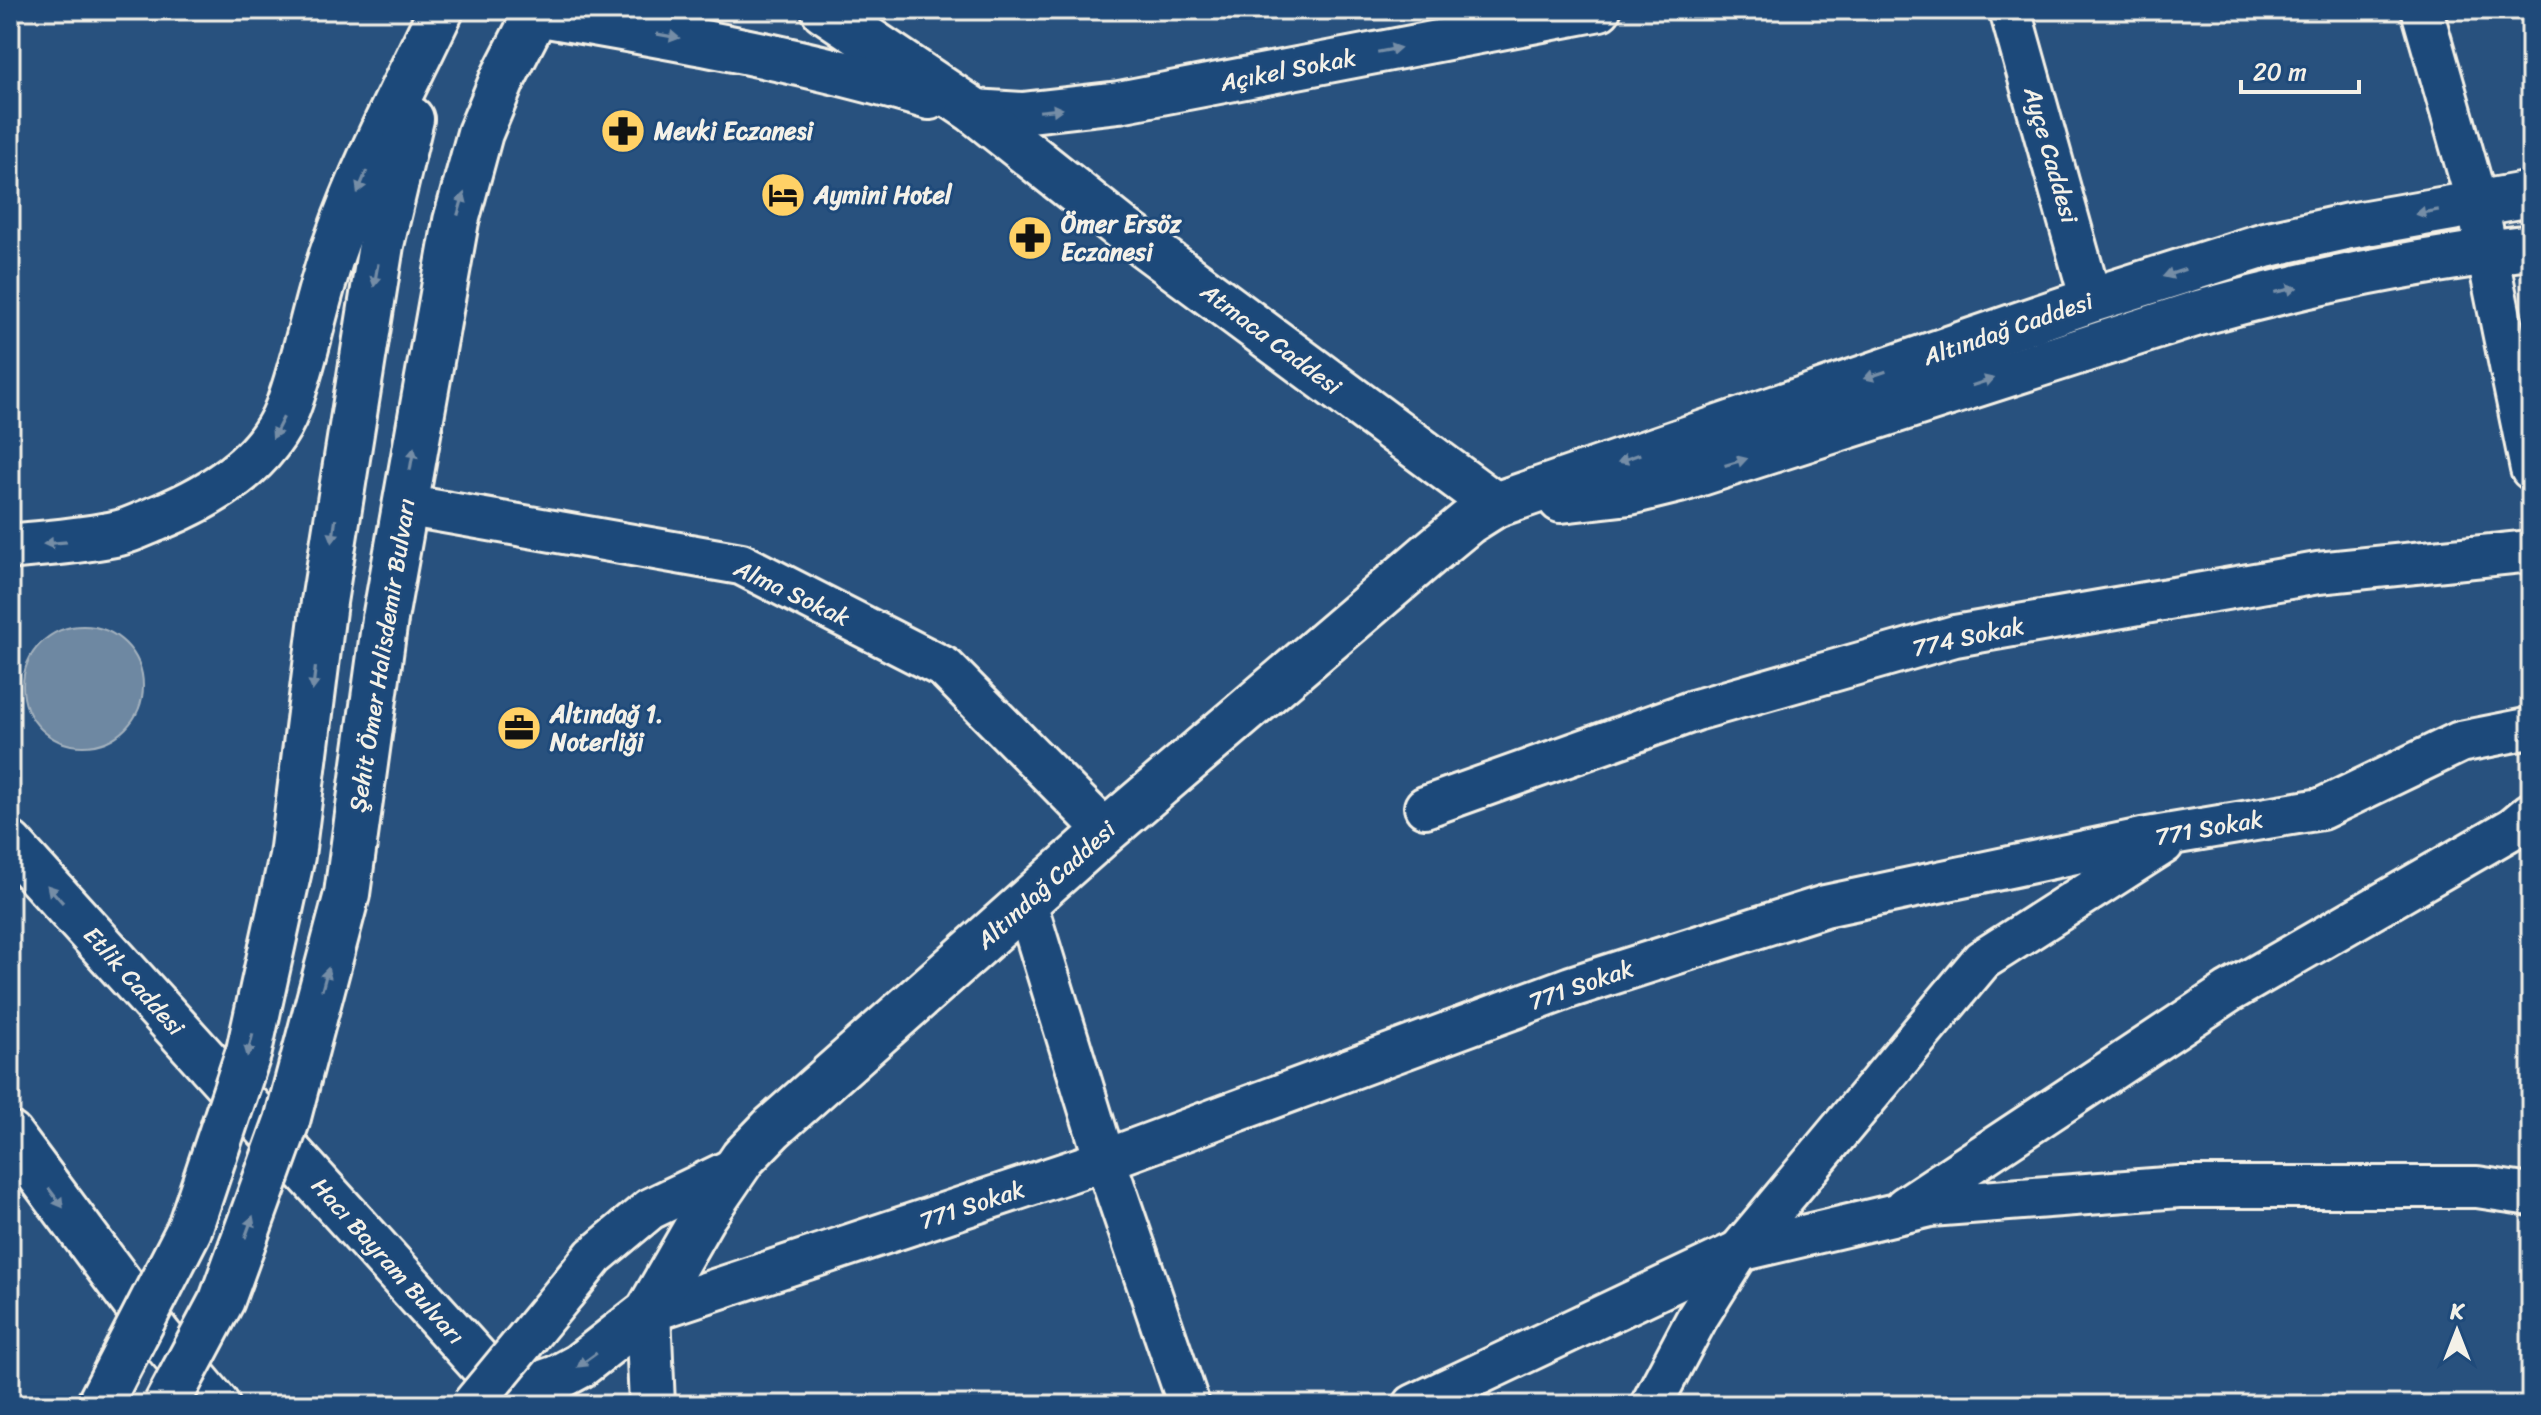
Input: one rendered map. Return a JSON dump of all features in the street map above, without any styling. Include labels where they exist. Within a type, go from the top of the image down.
[{"type":"main road","points":[[10,547],[122,533],[213,491],[248,465],[272,439],[288,408],[335,243],[383,133],[444,10]]},
{"type":"main road","points":[[99,1405],[189,1230],[249,1051],[289,871],[324,602],[381,245],[410,122],[444,10]]},
{"type":"main road","name":"Atmaca Caddesi","points":[[824,10],[973,110],[1124,230],[1495,505]]},
{"type":"main road","name":"Atmaca Caddesi","points":[[537,12],[758,52],[862,77],[973,110]]},
{"type":"main road","name":"Şehit Ömer Halisdemir Bulvarı","points":[[166,1405],[222,1300],[287,1121],[347,894],[385,619],[456,221],[480,133],[503,78],[537,12]]},
{"type":"main road","name":"Altındağ Caddesi","points":[[498,1399],[557,1378],[579,1366],[648,1312],[702,1218],[737,1167],[800,1101],[1106,831],[1434,550],[1495,505],[2091,300],[2265,245],[2349,226],[2531,194]]},
{"type":"main road","name":"Altındağ Caddesi","points":[[1495,505],[1592,498],[1655,486],[2195,314],[2264,295],[2488,252],[2531,247]]},
{"type":"main road","name":"Etlik Caddesi","points":[[10,844],[258,1117]]},
{"type":"main road","name":"Hacı Bayram Bulvarı","points":[[258,1117],[498,1399]]},
{"type":"main road","points":[[10,1135],[160,1337],[217,1405]]},
{"type":"main road","points":[[648,1312],[652,1405]]},
{"type":"street","name":"Açıkel Sokak","points":[[973,110],[1022,113],[1119,102],[1600,10]]},
{"type":"street","name":"Ayçe Caddesi","points":[[2010,10],[2091,300]]},
{"type":"street","points":[[2422,10],[2477,203],[2531,469]]},
{"type":"street","name":"Alma Sokak","points":[[404,505],[741,564],[945,668],[1106,831]]},
{"type":"street","name":"774 Sokak","points":[[1425,807],[1696,710],[1955,636],[2318,573],[2531,551]]},
{"type":"street","name":"771 Sokak","points":[[648,1312],[1105,1160],[1571,987],[1825,906],[2182,832],[2321,809],[2460,742],[2531,728]]},
{"type":"street","points":[[1893,1215],[2229,992],[2513,828],[2531,813]]},
{"type":"street","points":[[1651,1405],[1697,1318],[1739,1251],[1982,960],[2182,832]]},
{"type":"street","points":[[1026,903],[1105,1160],[1189,1405]]},
{"type":"street","points":[[498,1399],[565,1292],[594,1256],[650,1209],[737,1167]]},
{"type":"street","points":[[1414,1405],[1739,1251],[1930,1206],[2179,1187],[2477,1187],[2531,1195]]},
{"type":"water","points":[[83,626],[106,631],[125,644],[138,663],[143,686],[138,709],[125,728],[106,741],[83,746],[60,741],[41,728],[28,709],[23,686],[28,663],[41,644],[60,631]]},
{"type":"place","name":"Mevki Eczanesi","points":[[623,131]]},
{"type":"place","name":"Aymini Hotel","points":[[783,195]]},
{"type":"place","name":"Ömer Ersöz Eczanesi","points":[[1030,238]]},
{"type":"place","name":"Altındağ 1. Noterliği","points":[[519,728]]}]
